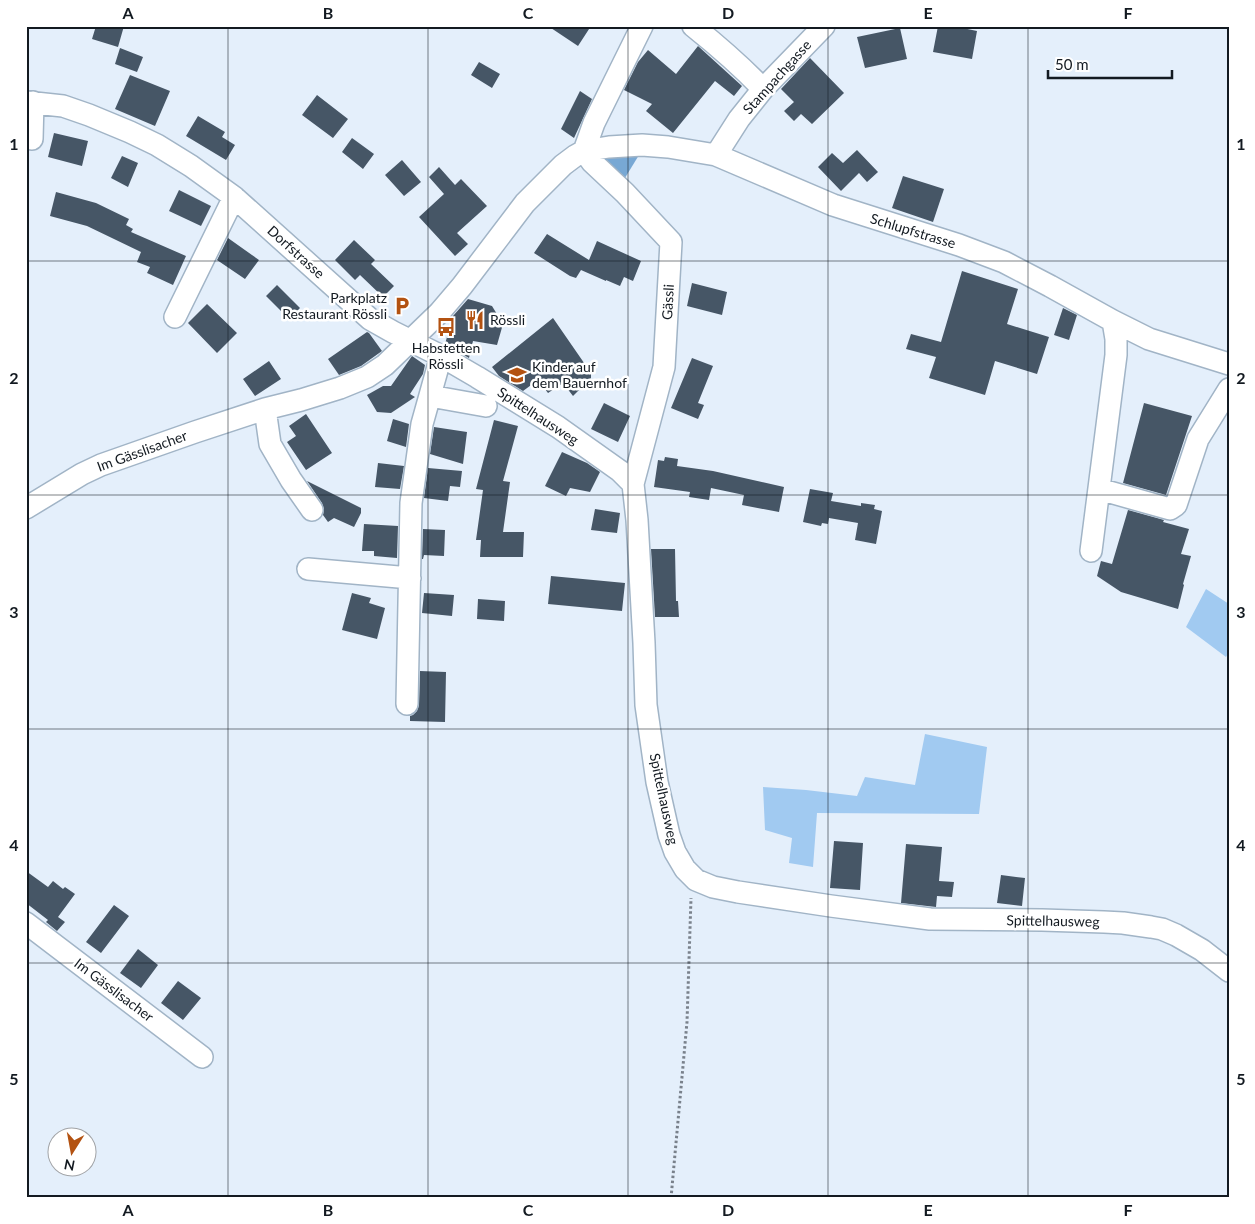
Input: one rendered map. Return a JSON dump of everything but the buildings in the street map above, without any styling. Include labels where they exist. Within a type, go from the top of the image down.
[{"type":"street","points":[[410,340],[439,313],[462,286],[525,203],[563,165],[584,151],[594,123],[642,26]]},
{"type":"street","points":[[693,26],[725,52],[762,89]]},
{"type":"street","name":"Stampachgasse","points":[[716,156],[762,89],[824,26]]},
{"type":"street","points":[[30,102],[32,139]]},
{"type":"street","name":"Dorfstrasse","points":[[30,102],[63,106],[130,132],[157,145],[191,166],[234,197],[370,319],[410,340]]},
{"type":"street","name":"Schlupfstrasse","points":[[584,151],[642,145],[677,148],[716,156],[832,205],[959,245],[1004,262],[1148,339],[1229,364]]},
{"type":"street","name":"Gässli","points":[[584,151],[592,162],[625,193],[671,242],[664,367],[633,484]]},
{"type":"street","points":[[176,317],[234,197]]},
{"type":"street","points":[[1091,551],[1116,354],[1113,321]]},
{"type":"street","name":"Spittelhausweg","points":[[410,340],[477,376],[558,427],[620,471],[633,484],[637,520],[646,705],[657,782],[669,835],[675,852],[685,869],[696,880],[714,887],[738,892],[930,919],[1104,922],[1151,927],[1176,935],[1202,950],[1229,971]]},
{"type":"street","name":"Im Gässlisacher","points":[[26,508],[82,474],[102,465],[186,435],[265,409],[340,388],[367,377],[385,365],[410,340]]},
{"type":"street","points":[[407,704],[411,503],[422,424],[441,356]]},
{"type":"street","points":[[1099,489],[1170,509],[1176,505],[1198,439],[1229,389]]},
{"type":"street","points":[[430,396],[486,406]]},
{"type":"street","points":[[265,409],[270,444],[291,480],[312,510]]},
{"type":"street","points":[[308,569],[410,578]]},
{"type":"street","name":"Im Gässlisacher","points":[[26,923],[202,1057]]},
{"type":"path","points":[[671,1198],[687,1022],[690,902],[696,880]]},
{"type":"shaded area","points":[[639,155],[620,186],[601,157]]},
{"type":"shaded area","points":[[1206,589],[1229,604],[1229,652],[1226,657],[1186,627]]},
{"type":"shaded area","points":[[925,734],[987,747],[979,814],[817,813],[813,867],[789,863],[792,838],[765,830],[763,787],[857,796],[865,777],[915,785]]},
{"type":"place","name":"Parkplatz Restaurant Rössli","points":[[402,306]]},
{"type":"place","name":"Rössli","points":[[475,320]]},
{"type":"place","name":"Habstetten Rössli","points":[[446,327]]},
{"type":"place","name":"Kinder auf dem Bauernhof","points":[[517,375]]}]
